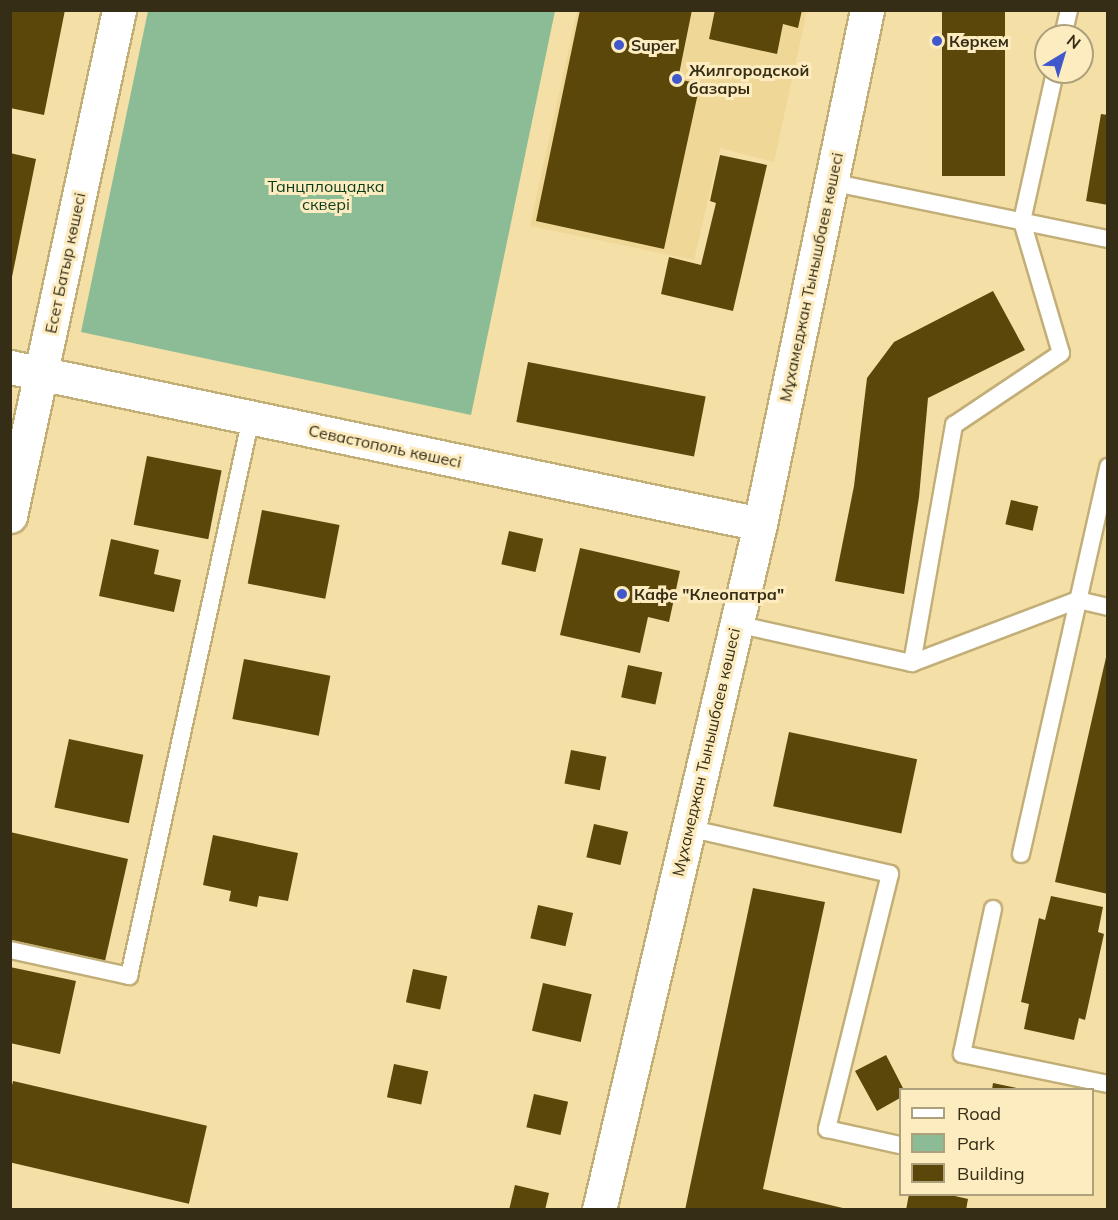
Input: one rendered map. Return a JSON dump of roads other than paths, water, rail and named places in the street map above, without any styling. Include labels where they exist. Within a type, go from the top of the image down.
[{"type":"street","name":"Есет Батыр көшесі","points":[[10,516],[119,10]]},
{"type":"street","name":"Мұхамеджан Тынышбаев көшесі","points":[[599,1209],[760,524],[867,10]]},
{"type":"street","name":"Севастополь көшесі","points":[[10,366],[760,524]]},
{"type":"lane","points":[[912,663],[954,425],[1061,353],[1022,221],[1052,84]]},
{"type":"lane","points":[[830,182],[1107,239]]},
{"type":"lane","points":[[10,950],[129,976],[251,418]]},
{"type":"lane","points":[[1021,854],[1107,467]]},
{"type":"lane","points":[[736,624],[912,663],[1078,600],[1107,607]]},
{"type":"lane","points":[[688,828],[890,874],[827,1129],[899,1145]]},
{"type":"lane","points":[[993,909],[962,1053],[1107,1084]]},
{"type":"place","name":"Көркем","points":[[937,41]]},
{"type":"place","name":"Super","points":[[619,45]]},
{"type":"place","name":"Жилгородской базары","points":[[677,79]]},
{"type":"place","name":"Кафе \"Клеопатра\"","points":[[622,594]]},
{"type":"park label","name":"Танцплощадка сквері","points":[[326,195]]}]
